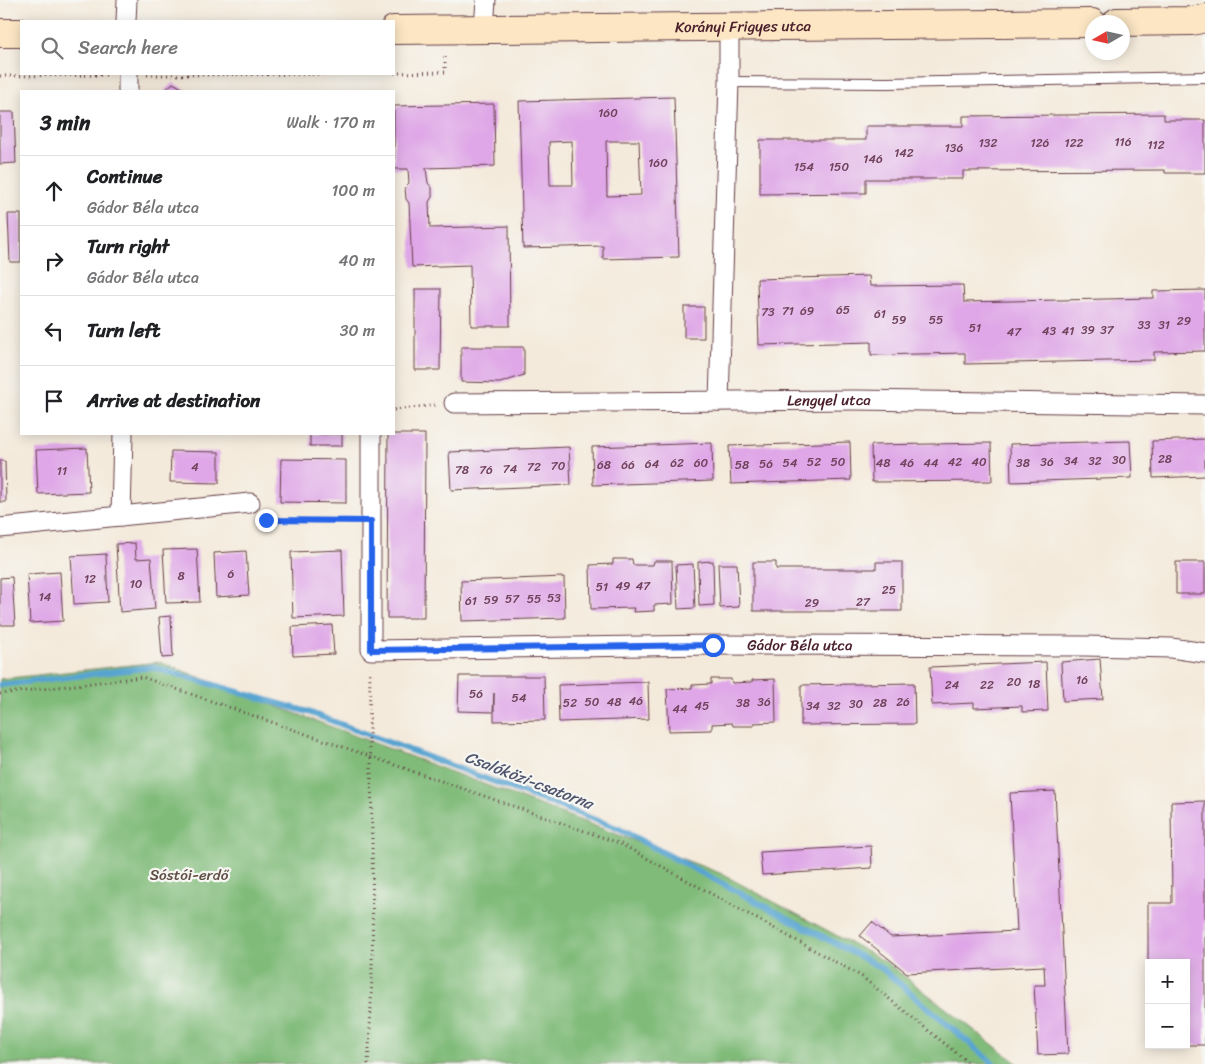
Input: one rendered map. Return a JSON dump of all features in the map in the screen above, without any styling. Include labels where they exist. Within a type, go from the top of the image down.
[{"type":"street","points":[[126,20],[127,0]]},
{"type":"street","points":[[484,28],[486,0]]},
{"type":"street","points":[[1130,22],[1201,21]]},
{"type":"street","name":"Korányi Frigyes utca","points":[[395,30],[1085,23]]},
{"type":"street","points":[[719,401],[729,27]]},
{"type":"street","points":[[0,33],[20,33]]},
{"type":"street","name":"Lengyel utca","points":[[454,403],[856,400],[1205,405]]},
{"type":"street","points":[[121,516],[122,435]]},
{"type":"street","points":[[371,435],[371,650]]},
{"type":"street","points":[[0,528],[250,504]]},
{"type":"street","name":"Gádor Béla utca","points":[[371,650],[713,645],[1085,646],[1171,648],[1205,654]]},
{"type":"lane","points":[[729,82],[887,83],[1205,77]]},
{"type":"path","points":[[395,73],[445,72]]},
{"type":"path","points":[[0,76],[128,80],[306,75]]},
{"type":"path","points":[[395,410],[454,403]]},
{"type":"path","points":[[250,504],[266,520],[371,521]]},
{"type":"path","points":[[368,1064],[371,1025],[373,924],[371,757],[369,742],[371,650]]},
{"type":"path","points":[[0,694],[142,677],[619,843],[861,976],[970,1064]]},
{"type":"green space","name":"Sóstói-erdő","points":[[159,662],[720,873],[886,962],[1018,1064],[0,1064],[0,679]]},
{"type":"building","points":[[173,83],[186,90],[165,90]]},
{"type":"building","points":[[674,97],[679,257],[603,259],[603,246],[523,248],[519,101]],"holes":[[[572,141],[573,185],[550,185],[549,142]],[[606,141],[639,141],[641,195],[607,196]]]},
{"type":"building","points":[[494,104],[495,166],[426,168],[428,183],[432,188],[432,197],[429,202],[430,228],[509,226],[510,326],[471,326],[470,265],[412,267],[409,203],[406,199],[405,187],[409,183],[408,169],[395,169],[395,106]]},
{"type":"building","points":[[0,112],[14,112],[16,163],[0,164]]},
{"type":"building","points":[[1164,114],[1164,120],[1205,120],[1205,173],[1165,173],[1165,170],[963,171],[963,179],[866,179],[866,193],[760,194],[760,140],[866,140],[866,126],[963,126],[963,116]]},
{"type":"building","points":[[8,214],[20,214],[20,262],[10,262]]},
{"type":"building","points":[[869,276],[870,286],[963,285],[964,302],[1153,298],[1153,291],[1205,290],[1205,351],[1154,352],[1154,360],[965,364],[965,353],[871,355],[871,342],[759,345],[757,279]]},
{"type":"building","points":[[415,289],[441,289],[440,370],[415,370]]},
{"type":"building","points":[[684,307],[704,307],[704,338],[684,338]]},
{"type":"building","points":[[461,347],[524,347],[524,375],[500,383],[461,382]]},
{"type":"building","points":[[425,434],[424,618],[387,618],[388,435]]},
{"type":"building","points":[[310,435],[342,435],[342,446],[310,446]]},
{"type":"building","points":[[1205,439],[1205,476],[1153,478],[1152,441]]},
{"type":"building","points":[[1130,441],[1132,478],[1011,482],[1010,444]]},
{"type":"building","points":[[850,442],[851,480],[731,484],[729,446]]},
{"type":"building","points":[[712,443],[713,481],[593,485],[592,447]]},
{"type":"building","points":[[991,443],[992,481],[872,482],[871,445]]},
{"type":"building","points":[[569,447],[571,485],[451,490],[449,452]]},
{"type":"building","points":[[87,448],[89,492],[38,494],[36,450]]},
{"type":"building","points":[[171,451],[219,452],[219,483],[170,482]]},
{"type":"building","points":[[281,459],[346,460],[346,503],[280,502]]},
{"type":"building","points":[[0,461],[5,461],[6,502],[0,502]]},
{"type":"building","points":[[135,543],[136,559],[151,558],[155,609],[120,612],[116,544]]},
{"type":"building","points":[[197,549],[200,602],[166,603],[163,550]]},
{"type":"building","points":[[342,550],[344,616],[293,618],[291,552]]},
{"type":"building","points":[[246,551],[249,595],[216,597],[214,553]]},
{"type":"building","points":[[106,554],[108,602],[74,604],[71,556]]},
{"type":"building","points":[[613,559],[632,559],[633,565],[653,565],[654,561],[672,561],[673,604],[654,605],[654,611],[633,612],[634,608],[591,609],[590,565],[613,564]]},
{"type":"building","points":[[713,561],[714,605],[699,606],[698,562]]},
{"type":"building","points":[[753,562],[776,562],[776,569],[876,569],[876,562],[902,562],[902,611],[753,611]]},
{"type":"building","points":[[1176,562],[1205,562],[1205,594],[1176,594]]},
{"type":"building","points":[[693,564],[695,608],[678,609],[676,565]]},
{"type":"building","points":[[718,564],[737,564],[739,607],[720,608]]},
{"type":"building","points":[[60,572],[63,621],[30,623],[27,574]]},
{"type":"building","points":[[12,577],[15,625],[0,625],[0,578]]},
{"type":"building","points":[[564,577],[565,618],[462,621],[461,581]]},
{"type":"building","points":[[171,616],[173,657],[162,658],[159,617]]},
{"type":"building","points":[[332,625],[334,654],[293,656],[292,627]]},
{"type":"building","points":[[1100,659],[1103,699],[1063,701],[1061,662]]},
{"type":"building","points":[[1046,662],[1048,711],[1022,712],[1022,706],[974,708],[974,703],[932,705],[930,667]]},
{"type":"building","points":[[459,676],[544,676],[545,720],[494,721],[494,693],[493,712],[458,711]]},
{"type":"building","points":[[711,679],[731,679],[732,683],[775,679],[776,722],[754,723],[754,726],[733,726],[732,723],[712,724],[712,730],[669,731],[667,689],[692,688],[692,685],[711,684]]},
{"type":"building","points":[[648,682],[649,719],[559,722],[558,685]]},
{"type":"building","points":[[914,683],[915,724],[801,725],[801,685]]},
{"type":"building","points":[[1055,791],[1068,1054],[1038,1055],[1034,985],[1045,985],[1044,966],[907,973],[860,936],[872,922],[891,937],[1017,931],[1010,793]]},
{"type":"building","points":[[1205,801],[1205,1045],[1190,1045],[1190,959],[1148,959],[1148,903],[1172,903],[1171,802]]},
{"type":"building","points":[[871,846],[872,868],[762,875],[760,852]]},
{"type":"waterway","name":"Csalóközi-csatorna","points":[[0,685],[152,667],[308,712],[617,828],[880,967],[994,1064]]},
{"type":"route","points":[[266,520],[371,521],[371,650],[713,645]]}]
